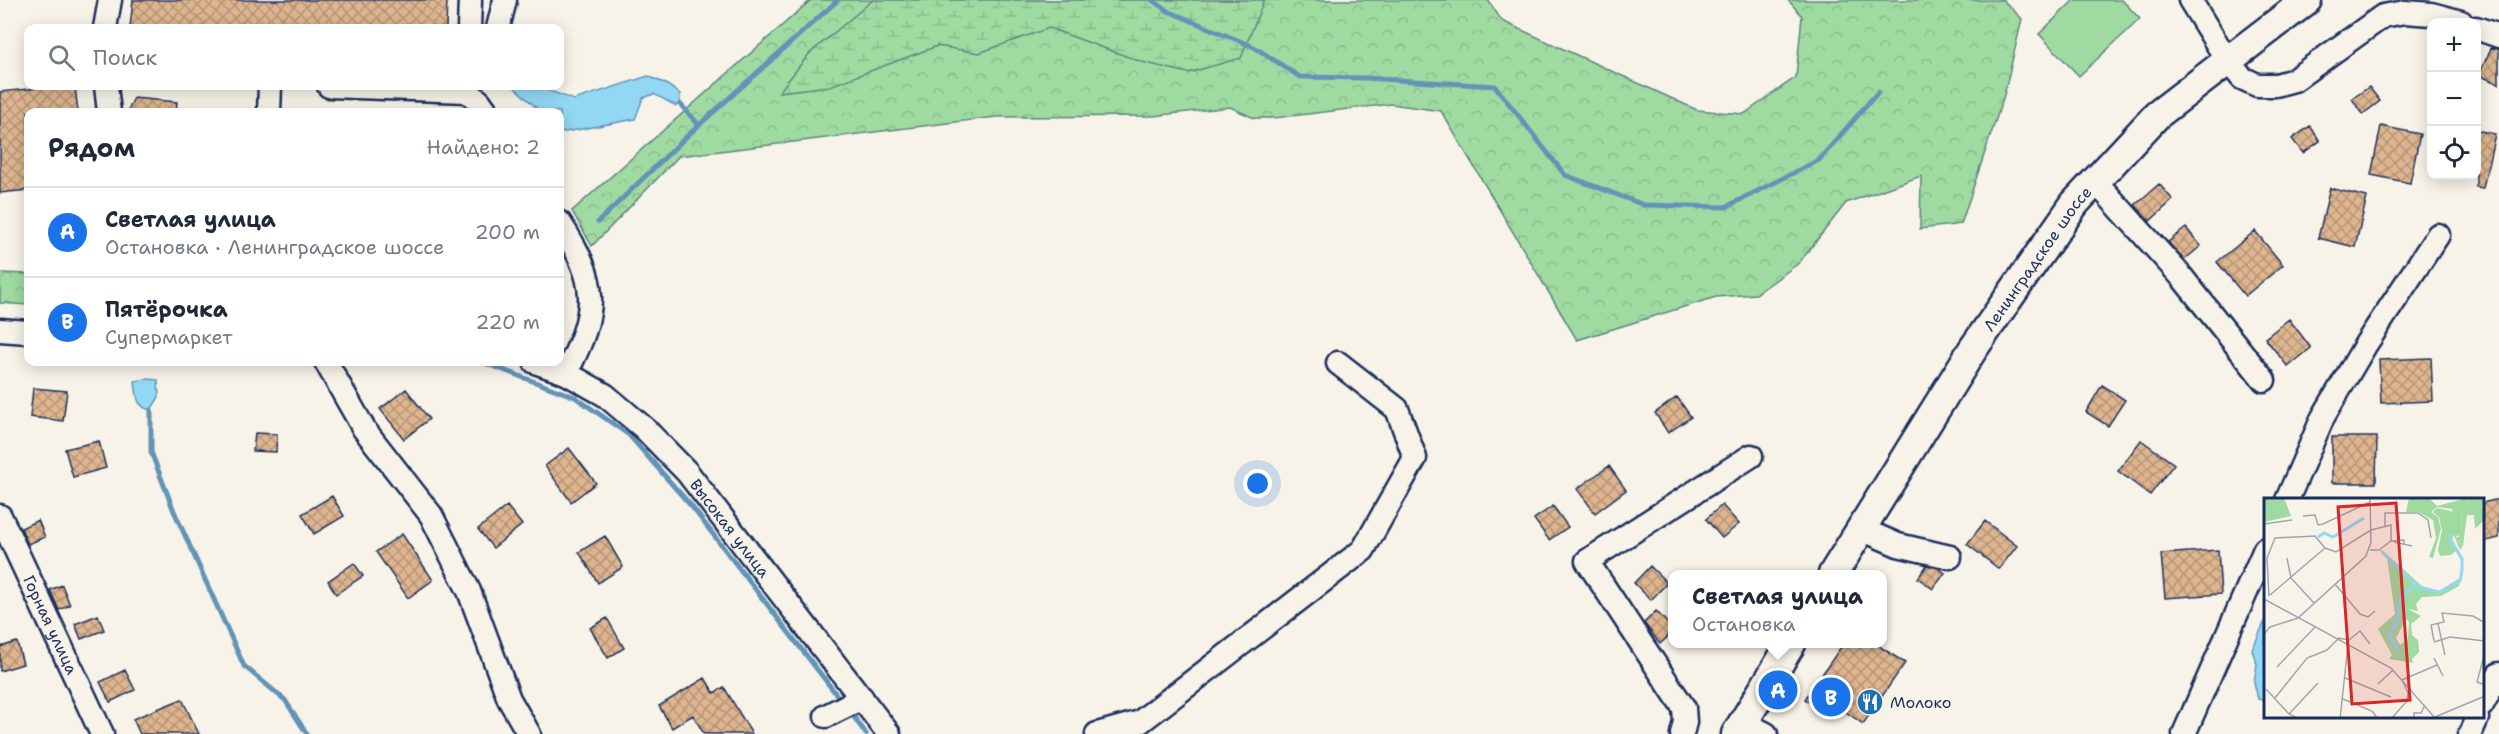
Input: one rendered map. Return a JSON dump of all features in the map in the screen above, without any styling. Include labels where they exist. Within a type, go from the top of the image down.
[{"type":"main road","name":"Ленинградское шоссе","points":[[1835,570],[1973,349],[2075,203],[2157,115],[2307,0]]},
{"type":"main road","points":[[1748,730],[1789,648]]},
{"type":"street","points":[[106,24],[110,0]]},
{"type":"street","points":[[469,24],[470,0]]},
{"type":"street","points":[[499,24],[505,0]]},
{"type":"street","points":[[2194,2],[2227,60],[2242,78],[2258,85],[2276,85],[2294,80],[2383,16],[2405,12],[2446,18]]},
{"type":"street","points":[[2481,30],[2499,36]]},
{"type":"street","points":[[106,90],[109,108]]},
{"type":"street","points":[[269,108],[270,90]]},
{"type":"street","points":[[395,90],[477,95]]},
{"type":"street","points":[[2094,181],[2181,276],[2264,380]]},
{"type":"street","points":[[564,229],[579,253],[589,282],[591,300],[581,344],[566,373]]},
{"type":"street","points":[[2287,498],[2323,417],[2366,344],[2438,236]]},
{"type":"street","points":[[0,330],[24,332]]},
{"type":"street","points":[[1097,734],[1140,722],[1363,550],[1415,458],[1397,409],[1338,363]]},
{"type":"street","points":[[328,366],[364,429],[430,515],[469,591],[509,699],[529,734]]},
{"type":"street","name":"Высокая улица","points":[[546,366],[566,373],[605,395],[644,428],[687,472],[845,706],[890,734]]},
{"type":"street","points":[[1682,734],[1685,722],[1684,708],[1587,561],[1751,456]]},
{"type":"street","name":"Горная улица","points":[[0,516],[102,734]]},
{"type":"street","points":[[1861,529],[1898,545],[1950,557]]},
{"type":"street","points":[[2184,734],[2264,551]]},
{"type":"street","points":[[2484,701],[2499,674]]},
{"type":"street","points":[[2470,734],[2476,719]]},
{"type":"green space","points":[[811,0],[1488,0],[1502,21],[1697,110],[1744,114],[1796,77],[1802,16],[1788,0],[2003,0],[2022,19],[2004,95],[1961,224],[1920,229],[1921,176],[1846,203],[1799,263],[1756,294],[1716,297],[1577,340],[1441,111],[1391,104],[1274,118],[1254,118],[1230,107],[1153,116],[996,117],[679,156],[592,246],[572,211]]},
{"type":"green space","points":[[873,0],[1264,0],[1241,58],[1188,73],[1142,62],[1049,28],[979,53],[937,46],[830,86],[779,92],[809,54]]},
{"type":"green space","points":[[2074,0],[2122,0],[2140,19],[2079,76],[2039,34]]},
{"type":"green space","points":[[0,273],[24,274],[24,305],[0,303]]},
{"type":"water","points":[[648,76],[666,84],[680,94],[680,104],[676,106],[654,94],[643,98],[635,119],[564,132],[564,108],[537,108],[517,90],[548,90],[574,100]]},
{"type":"water","points":[[158,380],[159,397],[151,410],[139,403],[136,391],[135,381]]},
{"type":"water","points":[[2264,623],[2264,701],[2258,699],[2254,682],[2257,664],[2252,650]]},
{"type":"building","points":[[133,0],[447,0],[446,24],[130,24]]},
{"type":"building","points":[[2491,48],[2499,49],[2499,84],[2481,76],[2481,70]]},
{"type":"building","points":[[2369,87],[2380,101],[2363,114],[2352,99]]},
{"type":"building","points":[[24,90],[75,90],[78,108],[24,108],[24,190],[0,193],[0,92]]},
{"type":"building","points":[[134,98],[177,102],[176,108],[129,108]]},
{"type":"building","points":[[2310,126],[2320,141],[2303,153],[2292,139]]},
{"type":"building","points":[[2381,126],[2420,134],[2410,183],[2371,175]]},
{"type":"building","points":[[2481,131],[2495,134],[2483,188],[2476,187],[2476,180],[2481,180]]},
{"type":"building","points":[[2159,184],[2173,200],[2150,221],[2135,205]]},
{"type":"building","points":[[2330,188],[2367,197],[2355,247],[2318,238]]},
{"type":"building","points":[[2186,228],[2201,246],[2184,260],[2168,242]]},
{"type":"building","points":[[2255,231],[2283,265],[2245,296],[2217,262]]},
{"type":"building","points":[[2289,319],[2311,348],[2288,367],[2265,338]]},
{"type":"building","points":[[2431,358],[2433,401],[2381,403],[2379,360]]},
{"type":"building","points":[[2102,385],[2125,400],[2108,426],[2086,412]]},
{"type":"building","points":[[33,388],[67,391],[63,421],[30,417]]},
{"type":"building","points":[[406,389],[429,419],[404,439],[380,409]]},
{"type":"building","points":[[1677,397],[1691,417],[1668,433],[1655,413]]},
{"type":"building","points":[[255,433],[277,434],[276,452],[253,451]]},
{"type":"building","points":[[2332,437],[2377,437],[2376,483],[2332,483]]},
{"type":"building","points":[[2141,440],[2174,464],[2150,495],[2118,471]]},
{"type":"building","points":[[99,441],[106,468],[73,477],[65,449]]},
{"type":"building","points":[[569,448],[596,483],[571,502],[545,466]]},
{"type":"building","points":[[1609,466],[1626,490],[1595,513],[1577,489]]},
{"type":"building","points":[[332,496],[344,516],[314,534],[302,514]]},
{"type":"building","points":[[2499,499],[2499,538],[2484,542],[2484,503]]},
{"type":"building","points":[[1722,505],[1739,524],[1722,538],[1706,519]]},
{"type":"building","points":[[507,506],[522,525],[493,548],[478,529]]},
{"type":"building","points":[[1553,506],[1568,527],[1549,540],[1534,519]]},
{"type":"building","points":[[38,520],[45,537],[28,544],[21,528]]},
{"type":"building","points":[[1985,521],[2017,546],[1999,569],[1967,544]]},
{"type":"building","points":[[402,534],[433,580],[408,598],[376,552]]},
{"type":"building","points":[[605,536],[623,567],[598,583],[579,552]]},
{"type":"building","points":[[2218,550],[2221,594],[2165,598],[2161,554]]},
{"type":"building","points":[[354,563],[363,576],[336,594],[328,581]]},
{"type":"building","points":[[1927,565],[1945,573],[1933,589],[1918,578]]},
{"type":"building","points":[[1650,566],[1667,583],[1651,600],[1634,583]]},
{"type":"building","points":[[62,585],[70,605],[59,610],[50,590]]},
{"type":"building","points":[[1656,611],[1668,624],[1668,637],[1660,644],[1644,623]]},
{"type":"building","points":[[98,615],[104,630],[81,639],[75,624]]},
{"type":"building","points":[[607,618],[624,648],[608,658],[590,628]]},
{"type":"building","points":[[17,642],[23,664],[0,671],[0,647]]},
{"type":"building","points":[[1840,648],[1882,648],[1905,663],[1863,724],[1836,705],[1829,715],[1805,699]]},
{"type":"building","points":[[125,670],[135,690],[110,702],[100,682]]},
{"type":"building","points":[[705,678],[714,693],[724,687],[752,734],[704,734],[693,715],[672,728],[659,706]]},
{"type":"building","points":[[182,699],[199,734],[140,734],[133,719]]},
{"type":"waterway","points":[[598,222],[688,135],[838,0]]},
{"type":"waterway","points":[[1152,0],[1168,11],[1254,47],[1300,77],[1366,78],[1495,86],[1565,175],[1644,205],[1726,207],[1819,160],[1878,92]]},
{"type":"waterway","points":[[680,104],[699,125]]},
{"type":"waterway","points":[[493,366],[575,397],[629,435],[692,507],[843,703]]},
{"type":"waterway","points":[[151,410],[151,452],[174,511],[244,666],[285,700],[307,734]]},
{"type":"waterway","points":[[849,710],[866,734]]},
{"type":"place","name":"Светлая улица","points":[[1778,690]]},
{"type":"place","name":"Пятёрочка","points":[[1831,697]]},
{"type":"place","name":"Молоко","points":[[1870,702]]}]
